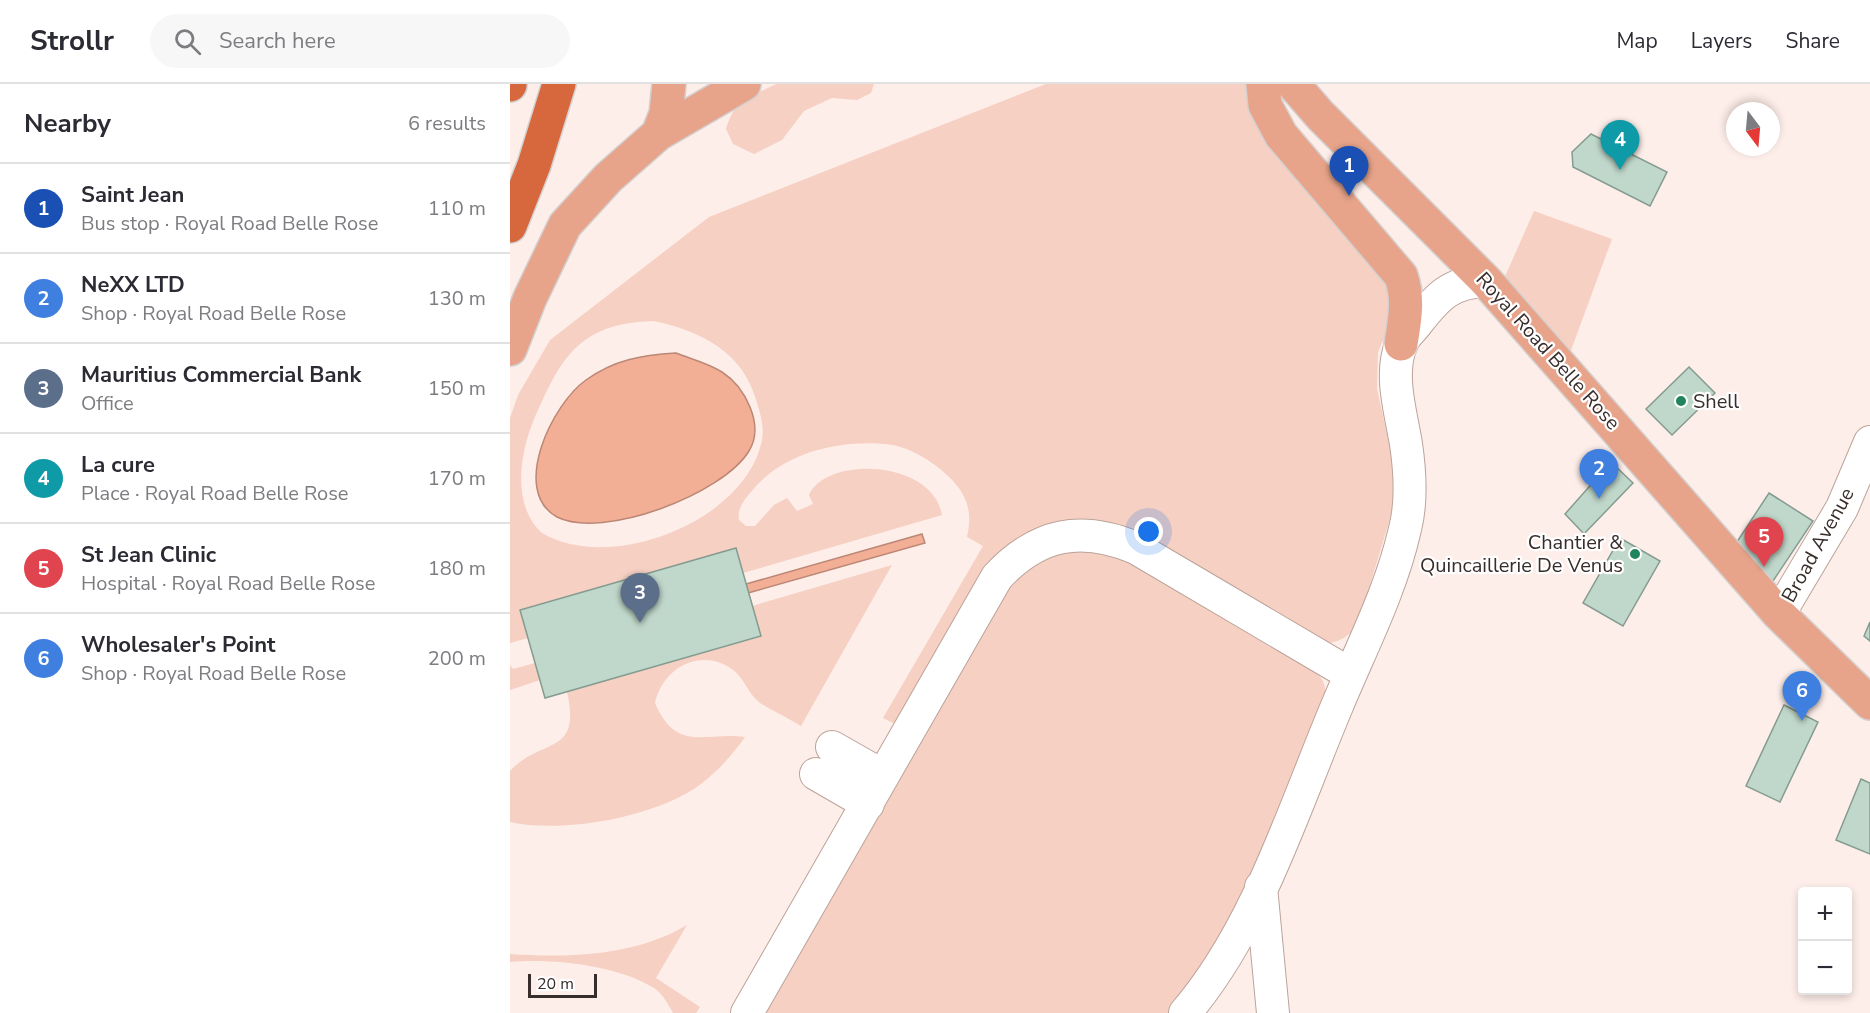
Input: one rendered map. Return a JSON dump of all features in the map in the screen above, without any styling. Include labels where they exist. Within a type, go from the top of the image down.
[{"type":"highway","points":[[510,226],[534,165],[559,84]]},
{"type":"main road","points":[[657,134],[666,114],[669,84]]},
{"type":"main road","points":[[510,349],[530,298],[566,225],[608,178],[657,134],[744,84]]},
{"type":"main road","points":[[1263,84],[1264,105],[1281,135],[1401,276],[1406,291],[1407,311],[1401,344]]},
{"type":"main road","name":"Royal Road Belle Rose","points":[[1293,84],[1320,115],[1486,281],[1779,614],[1870,703]]},
{"type":"street","points":[[1185,1013],[1210,983],[1261,887],[1350,674],[1371,631],[1406,528],[1410,487],[1398,390],[1397,365],[1401,344],[1436,300],[1450,288],[1468,282],[1486,281]]},
{"type":"street","name":"Broad Avenue","points":[[1779,614],[1842,508],[1870,442]]},
{"type":"street","points":[[747,1013],[997,577],[1013,560],[1038,544],[1065,536],[1098,536],[1114,539],[1136,548],[1350,674]]},
{"type":"street","points":[[832,747],[883,776]]},
{"type":"street","points":[[816,774],[868,804]]},
{"type":"street","points":[[1261,887],[1274,1013]]},
{"type":"shaded area","points":[[776,84],[874,84],[871,93],[857,100],[832,98],[804,111],[782,140],[754,154],[733,144],[726,129],[734,110],[745,99]]},
{"type":"shaded area","points":[[1046,84],[1245,84],[1248,98],[1390,275],[1397,309],[1378,352],[1377,389],[1395,470],[1396,499],[1359,621],[1345,637],[1325,644],[1056,526],[897,725],[883,718],[983,546],[967,537],[969,511],[967,504],[960,489],[948,476],[915,453],[893,445],[874,443],[816,450],[780,466],[764,478],[746,498],[740,508],[739,520],[746,526],[755,526],[774,505],[787,498],[797,511],[813,504],[809,495],[819,482],[836,474],[856,469],[878,469],[900,474],[919,483],[934,496],[942,515],[743,573],[735,548],[520,610],[528,638],[510,643],[510,418],[518,395],[550,340],[709,217]],"holes":[[[646,321],[669,325],[713,343],[737,363],[746,376],[757,403],[763,428],[762,440],[751,469],[731,494],[704,516],[672,532],[638,543],[603,547],[571,544],[542,533],[532,521],[525,507],[521,475],[523,458],[532,425],[548,389],[566,358],[583,342],[608,328]]]},
{"type":"shaded area","points":[[1534,211],[1612,239],[1570,353],[1499,290]]},
{"type":"shaded area","points":[[676,353],[717,369],[738,387],[754,419],[755,430],[749,451],[735,467],[714,483],[660,509],[631,518],[603,522],[577,523],[557,517],[543,505],[537,488],[537,469],[541,448],[549,427],[561,408],[573,392],[596,373],[618,363],[640,357]]},
{"type":"shaded area","points":[[922,534],[925,543],[748,593],[746,584]]},
{"type":"shaded area","points":[[1077,548],[1121,555],[1313,669],[1321,677],[1324,686],[1324,706],[1248,881],[1200,977],[1170,1013],[763,1013],[999,597],[1033,562]]},
{"type":"shaded area","points":[[892,565],[801,726],[760,703],[741,678],[721,663],[709,660],[686,664],[675,670],[659,690],[655,703],[664,719],[673,729],[683,735],[745,737],[713,774],[682,796],[635,814],[609,820],[556,826],[510,822],[510,771],[534,753],[564,737],[569,727],[570,713],[567,692],[760,637],[752,606]]},
{"type":"shaded area","points":[[535,663],[540,680],[510,690],[510,665],[513,669]]},
{"type":"shaded area","points":[[687,925],[656,978],[700,1007],[696,1013],[673,1013],[657,990],[622,974],[564,962],[510,962],[510,954],[578,955],[624,949],[667,935]]},
{"type":"building","points":[[1591,134],[1667,172],[1650,206],[1573,167],[1572,152]]},
{"type":"building","name":"Shell","points":[[1689,367],[1715,393],[1672,435],[1646,409]]},
{"type":"building","points":[[1611,462],[1633,483],[1584,534],[1565,514]]},
{"type":"building","points":[[1769,493],[1813,521],[1769,587],[1733,548]]},
{"type":"building","points":[[1620,538],[1660,561],[1623,626],[1583,603]]},
{"type":"building","points":[[736,548],[761,636],[545,698],[520,610]]},
{"type":"building","points":[[1870,622],[1870,641],[1864,636]]},
{"type":"building","points":[[1784,705],[1818,722],[1780,802],[1746,786]]},
{"type":"building","points":[[1861,779],[1870,783],[1870,854],[1836,840]]},
{"type":"place","name":"La cure","points":[[1620,170]]},
{"type":"place","name":"Saint Jean","points":[[1349,196]]},
{"type":"place","name":"Shell","points":[[1681,401]]},
{"type":"place","name":"NeXX LTD","points":[[1599,499]]},
{"type":"place","name":"Chantier & Quincaillerie De Venus","points":[[1635,554]]},
{"type":"place","name":"St Jean Clinic","points":[[1764,567]]},
{"type":"place","name":"Mauritius Commercial Bank","points":[[640,623]]},
{"type":"place","name":"Wholesaler's Point","points":[[1802,721]]}]
